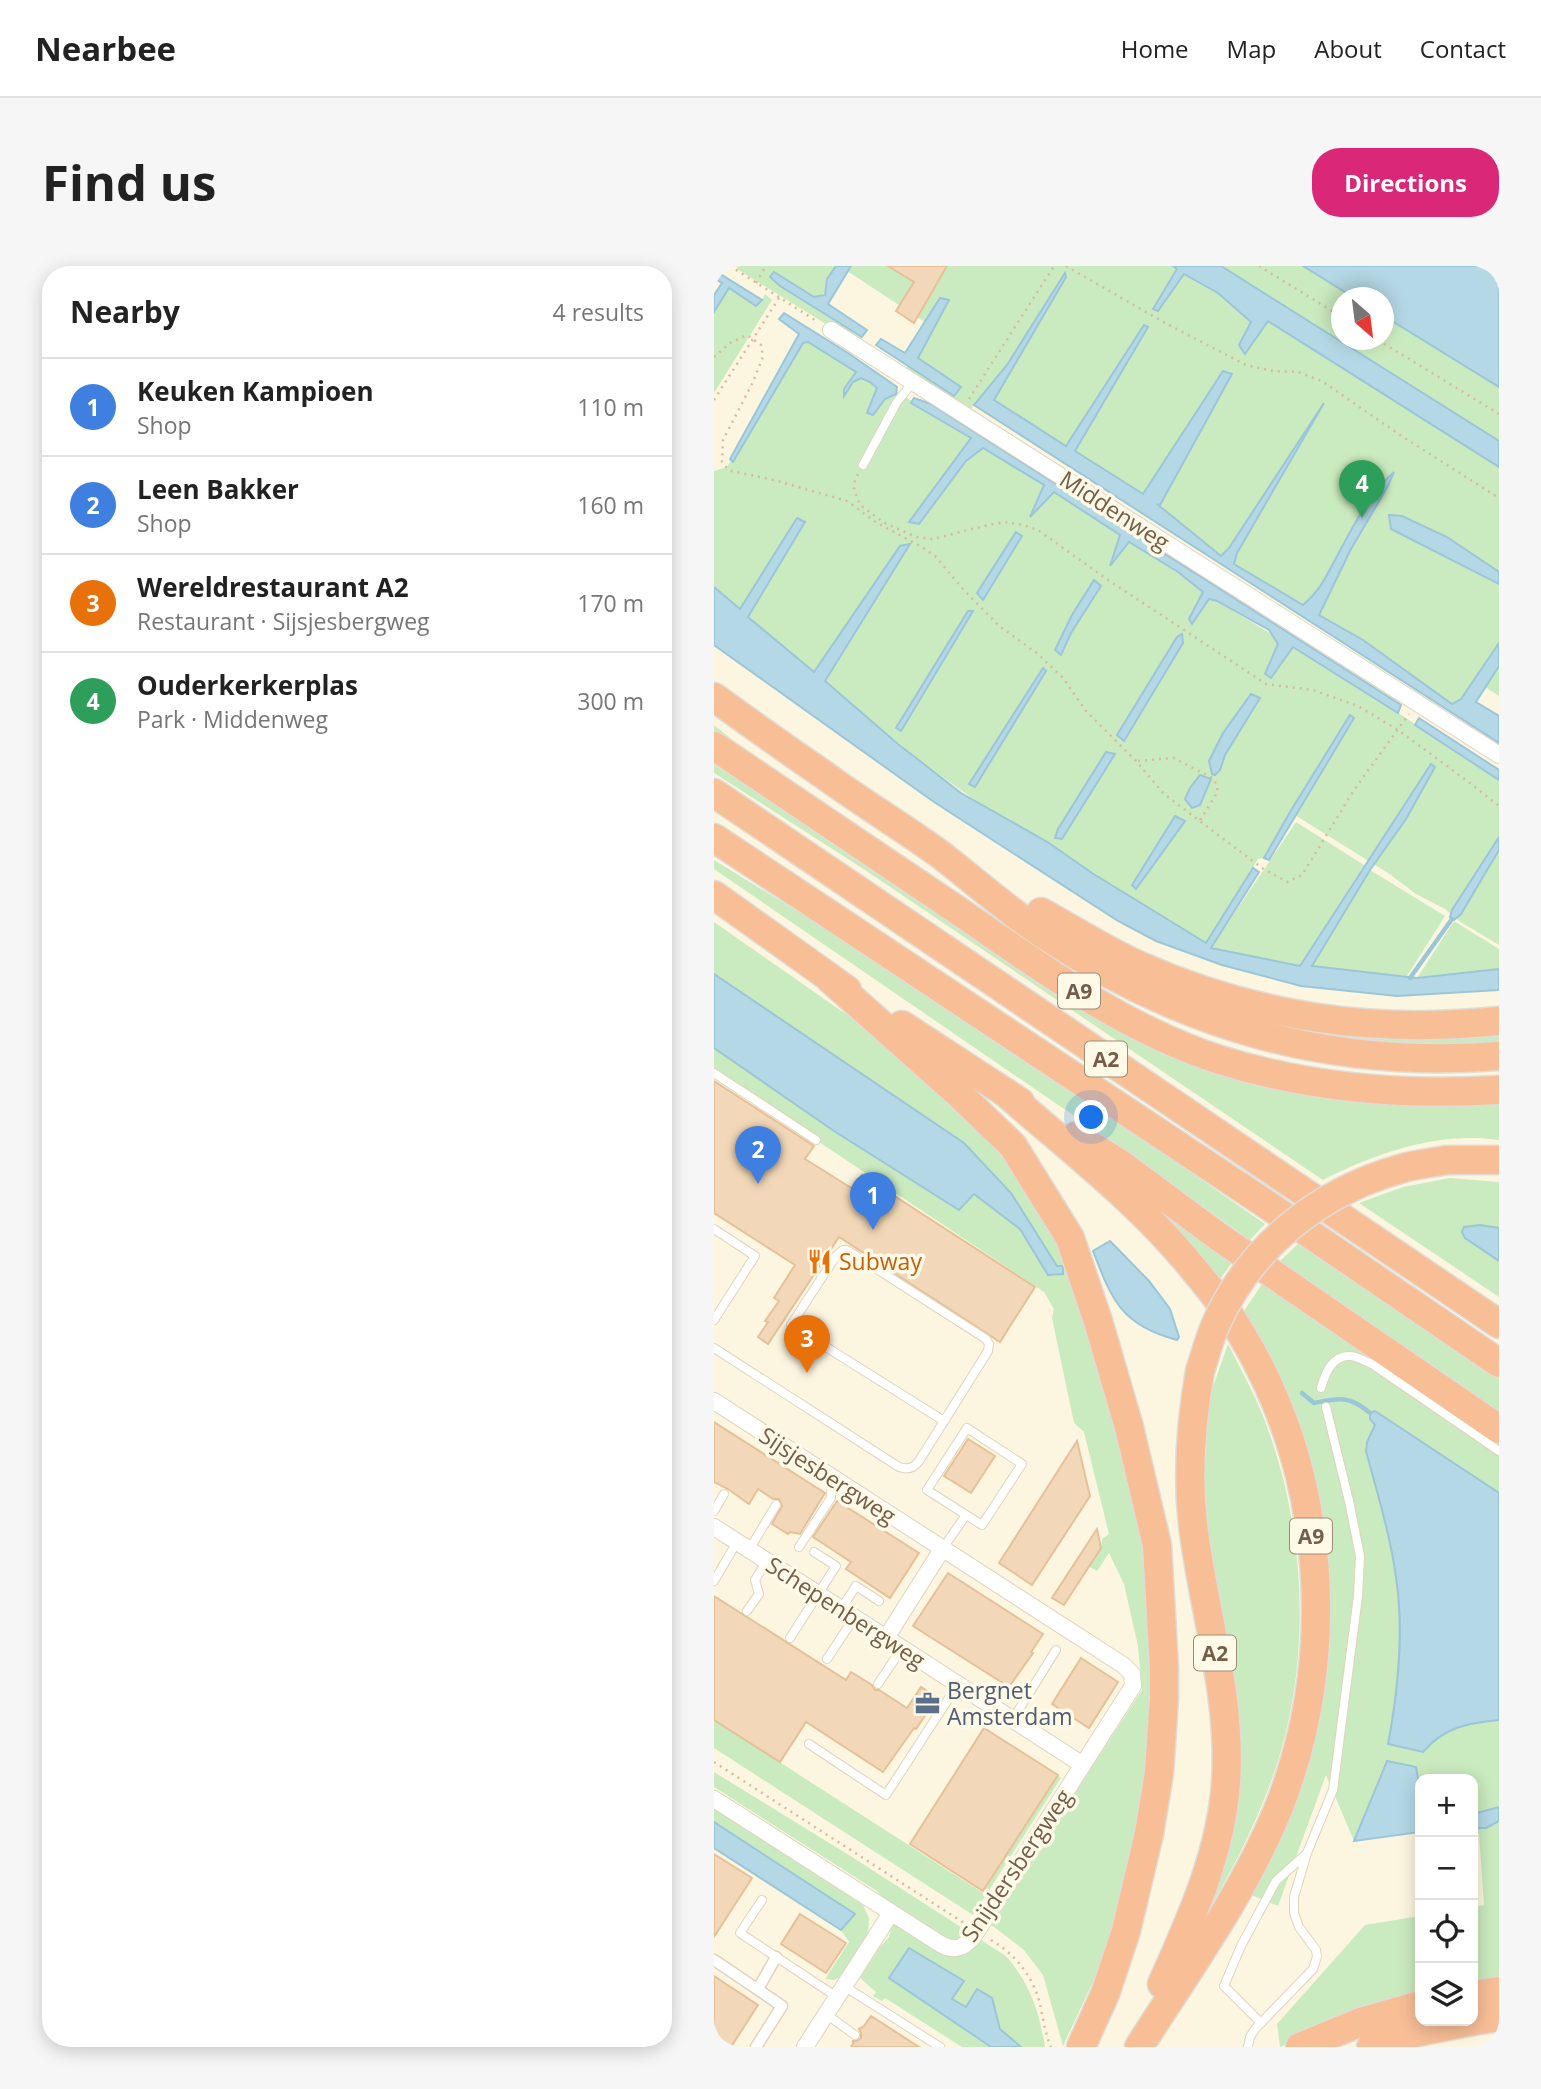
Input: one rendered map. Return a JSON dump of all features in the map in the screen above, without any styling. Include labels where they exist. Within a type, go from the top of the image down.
[{"type":"highway","name":"A9","points":[[714,697],[939,854],[1044,935],[1160,1000],[1208,1019],[1280,1041],[1368,1056],[1423,1059],[1499,1056]]},
{"type":"highway","name":"A9","points":[[714,746],[1006,944],[1138,1027],[1215,1058],[1286,1078],[1370,1090],[1424,1093],[1499,1090]]},
{"type":"highway","name":"A2","points":[[714,793],[1499,1324]]},
{"type":"highway","name":"A2","points":[[714,838],[1499,1363]]},
{"type":"highway","points":[[939,854],[1138,965],[1196,988],[1250,1005],[1309,1018],[1371,1024],[1428,1025],[1499,1021]]},
{"type":"highway","name":"A9","points":[[714,895],[830,979],[1006,1093],[1153,1224],[1196,1272],[1230,1317],[1252,1353],[1280,1413],[1300,1479],[1313,1550],[1316,1626],[1305,1721],[1285,1791],[1263,1844],[1241,1886],[1136,2047]]},
{"type":"highway","name":"A9","points":[[830,979],[1006,1139],[1037,1183],[1070,1238],[1129,1427],[1157,1545],[1164,1668],[1159,1773],[1144,1859],[1126,1931],[1105,1994],[1081,2047]]},
{"type":"highway","points":[[1006,1093],[1119,1163],[1219,1237],[1499,1429]]},
{"type":"highway","name":"A2","points":[[1136,2047],[1197,1906],[1224,1809],[1225,1719],[1190,1493],[1192,1422],[1200,1371],[1216,1325],[1228,1301],[1258,1257],[1291,1225],[1343,1189],[1403,1168],[1447,1160],[1499,1160]]},
{"type":"highway","points":[[1371,2047],[1483,2015],[1499,1991]]},
{"type":"highway","points":[[1300,2047],[1361,2022],[1415,2006]]},
{"type":"street","name":"Middenweg","points":[[831,330],[1499,755]]},
{"type":"street","name":"Sijsjesbergweg","points":[[714,1401],[1123,1665],[1129,1669],[1133,1678]]},
{"type":"street","name":"Schepenbergweg","points":[[714,1527],[1083,1765]]},
{"type":"street","points":[[886,1638],[943,1548]]},
{"type":"street","name":"Snijdersbergweg","points":[[714,1799],[947,1947],[960,1948],[966,1945],[977,1931],[1131,1691],[1133,1678]]},
{"type":"street","points":[[806,2047],[891,1913]]},
{"type":"street","points":[[758,1989],[776,1957]]},
{"type":"street","points":[[714,1960],[782,2006],[756,2047]]},
{"type":"lane","points":[[863,465],[897,402],[913,382]]},
{"type":"lane","points":[[714,1073],[816,1140]]},
{"type":"lane","points":[[714,1229],[755,1256],[714,1320]]},
{"type":"lane","points":[[714,1348],[902,1468],[916,1464],[944,1421],[981,1363],[990,1348],[986,1339],[851,1252],[839,1252],[791,1325],[944,1421]]},
{"type":"lane","points":[[1321,1388],[1326,1372],[1332,1364],[1340,1358],[1350,1356],[1372,1364],[1499,1451]]},
{"type":"lane","points":[[1394,1358],[1432,1405]]},
{"type":"lane","points":[[1248,2047],[1250,2037],[1261,2023],[1316,1963],[1316,1950],[1299,1927],[1294,1913],[1294,1897],[1307,1853],[1333,1790],[1358,1596],[1360,1556],[1326,1407]]},
{"type":"lane","points":[[967,1428],[1022,1464],[982,1525],[966,1515],[927,1490],[967,1428]]},
{"type":"lane","points":[[799,1547],[831,1498],[832,1477]]},
{"type":"lane","points":[[714,1511],[724,1494]]},
{"type":"lane","points":[[714,1581],[776,1505]]},
{"type":"lane","points":[[943,1548],[966,1515]]},
{"type":"lane","points":[[790,1637],[836,1566],[814,1552]]},
{"type":"lane","points":[[747,1611],[759,1594],[755,1580],[767,1561]]},
{"type":"lane","points":[[827,1659],[848,1613],[856,1586],[879,1601]]},
{"type":"lane","points":[[878,1684],[902,1648]]},
{"type":"lane","points":[[1013,1719],[1056,1650]]},
{"type":"lane","points":[[809,1744],[886,1795],[958,1684]]},
{"type":"lane","points":[[1261,2023],[1224,1986],[1241,1946],[1276,1881],[1307,1853]]},
{"type":"lane","points":[[762,1900],[740,1933],[776,1957],[940,2047]]},
{"type":"lane","points":[[826,2014],[855,2035]]},
{"type":"path","points":[[730,266],[831,330]]},
{"type":"path","points":[[756,282],[766,266]]},
{"type":"path","points":[[960,412],[1054,266]]},
{"type":"path","points":[[1066,266],[1165,324],[1246,365],[1273,371],[1298,372],[1322,380],[1403,437],[1499,498]]},
{"type":"path","points":[[1259,266],[1331,310]]},
{"type":"path","points":[[714,400],[779,298]]},
{"type":"path","points":[[714,357],[730,343],[747,335],[761,345],[763,357],[723,440],[722,463],[725,466],[731,471],[838,498],[922,547],[936,558],[999,626],[1038,654],[1063,678],[1086,711],[1136,761],[1164,794],[1262,868],[1287,882],[1302,874],[1354,790],[1417,703]]},
{"type":"path","points":[[1394,350],[1499,414]]},
{"type":"path","points":[[863,465],[855,481],[855,496],[866,510],[893,527],[916,537],[933,539],[1005,522],[1038,530],[1105,578],[1266,684],[1313,690],[1359,706],[1398,730],[1499,806]]},
{"type":"path","points":[[1136,761],[1174,758],[1214,779],[1218,791],[1199,822]]},
{"type":"path","points":[[714,1762],[1009,1953],[1025,1971],[1037,1993],[1047,2040],[1051,2047]]},
{"type":"green space","points":[[737,266],[1499,266],[1499,696],[1474,680],[1461,699],[1452,704],[1363,640],[1221,556],[1155,502],[994,400],[979,397],[968,413],[905,371],[931,326],[841,267],[817,303],[770,277],[862,337],[860,345],[737,269]]},
{"type":"green space","points":[[729,288],[756,305],[765,294],[772,300],[714,393],[714,312]]},
{"type":"green space","points":[[808,342],[876,383],[891,388],[972,438],[1132,540],[1217,601],[1370,694],[1499,780],[1499,945],[1290,812],[1264,858],[1258,859],[1206,943],[972,798],[923,763],[799,661],[714,587],[714,471],[727,467],[803,343]],"holes":[[[968,611],[973,612],[901,731],[897,728]],[[1260,699],[1225,755],[1220,770],[1212,774],[1209,761]]]},
{"type":"green space","points":[[714,725],[774,773],[1131,1032],[1354,1099],[1426,1106],[1499,1101],[1499,1140],[1454,1139],[1408,1146],[1364,1161],[1323,1180],[865,870],[714,773]]},
{"type":"green space","points":[[1296,822],[1364,865],[1300,966],[1211,948]]},
{"type":"green space","points":[[714,860],[962,1013],[1265,1224],[1250,1240],[1150,1168],[714,869]]},
{"type":"green space","points":[[1370,870],[1445,916],[1407,976],[1311,966]]},
{"type":"green space","points":[[1454,921],[1499,949],[1499,971],[1417,978]]},
{"type":"green space","points":[[714,922],[913,1061],[1009,1162],[1045,1218],[1065,1259],[1111,1406],[1141,1531],[1148,1575],[1153,1625],[1148,1771],[1135,1856],[1104,1958],[1063,2046],[1043,1975],[1023,1949],[990,1924],[1142,1690],[1138,1646],[1124,1584],[1109,1553],[1097,1571],[1088,1566],[1101,1549],[1102,1539],[1109,1534],[1084,1432],[1074,1423],[1052,1318],[1054,1309],[1044,1292],[714,1072],[714,1048],[834,1131],[959,1210],[973,1194],[1020,1229],[1048,1275],[1063,1273],[964,1143],[714,974]]},
{"type":"green space","points":[[1267,1022],[1499,1026],[1499,1042],[1460,1045],[1360,1041]]},
{"type":"green space","points":[[1450,1178],[1499,1182],[1499,1228],[1480,1225],[1464,1227],[1462,1232],[1465,1238],[1499,1261],[1499,1297],[1359,1203],[1403,1187]]},
{"type":"green space","points":[[1146,1198],[1234,1260],[1218,1282]]},
{"type":"green space","points":[[1298,1244],[1499,1377],[1499,1413],[1279,1262]]},
{"type":"green space","points":[[1264,1281],[1499,1446],[1499,1493],[1375,1411],[1370,1413],[1370,1419],[1375,1425],[1366,1451],[1393,1561],[1400,1618],[1395,1703],[1388,1743],[1423,1752],[1440,1737],[1457,1728],[1499,1720],[1499,1807],[1478,1813],[1478,1774],[1417,1774],[1416,1767],[1384,1765],[1354,1841],[1326,1775],[1278,1906],[1251,1895],[1317,1723],[1329,1637],[1319,1520],[1311,1467],[1298,1422],[1266,1348],[1242,1314]]},
{"type":"green space","points":[[1228,1344],[1263,1416],[1289,1503],[1300,1595],[1299,1642],[1286,1732],[1273,1776],[1241,1850],[1203,1920],[1222,1868],[1209,1553],[1201,1457],[1210,1383],[1214,1384]]},
{"type":"green space","points":[[714,1720],[983,1893],[1058,1775],[1061,1778],[973,1915],[714,1748]]},
{"type":"green space","points":[[714,1772],[1006,1956],[1032,1998],[1045,2047],[1021,2047],[1008,2039],[1000,2027],[992,1998],[978,1989],[966,2007],[952,1999],[963,1981],[910,1948],[890,1978],[989,2047],[962,2047],[885,1998],[882,2001],[873,1996],[876,1992],[860,1978],[889,1937],[894,1919],[892,1907],[877,1891],[714,1787]]},
{"type":"green space","points":[[714,1808],[863,1905],[869,1918],[868,1936],[842,1976],[834,1980],[825,1979],[849,1942],[841,1930],[854,1913],[714,1823]]},
{"type":"green space","points":[[1499,1821],[1499,1985],[1478,1988],[1478,1906],[1484,1905],[1478,1828],[1486,1828]]},
{"type":"green space","points":[[1415,1917],[1415,2000],[1280,2047],[1277,2024],[1365,1925]]},
{"type":"water","points":[[836,266],[851,266],[828,304],[867,330],[862,337],[770,277],[774,272],[814,297],[825,295],[827,279]]},
{"type":"water","points":[[1173,266],[1221,266],[1331,335],[1331,350],[1354,350],[1499,441],[1499,467],[1268,321],[1245,354],[1239,345],[1251,322],[1218,293],[1184,274],[1158,311],[1153,309],[1177,269]]},
{"type":"water","points":[[1303,266],[1499,266],[1499,387],[1394,322],[1394,287],[1337,287]]},
{"type":"water","points":[[714,270],[762,300],[756,306],[729,288],[714,312],[714,295],[722,283],[714,278]]},
{"type":"water","points":[[1065,273],[1066,277],[994,400],[1066,446],[1144,325],[1148,327],[1075,451],[1143,494],[1223,371],[1232,374],[1160,505],[1157,504],[1221,556],[1229,548],[1324,403],[1237,553],[1234,564],[1303,605],[1322,584],[1368,502],[1394,472],[1351,549],[1319,615],[1363,640],[1452,704],[1461,699],[1499,643],[1499,666],[1476,702],[1499,716],[1499,743],[974,405],[1007,365]]},
{"type":"water","points":[[940,298],[949,300],[918,358],[961,387],[954,396],[876,345],[881,339],[905,353]]},
{"type":"water","points":[[784,313],[897,387],[896,394],[885,399],[873,415],[867,413],[877,388],[861,378],[853,382],[844,396],[844,389],[856,372],[808,342],[803,343],[733,462],[730,459],[799,334],[779,319]]},
{"type":"water","points":[[914,398],[931,404],[1401,705],[1398,713],[1293,647],[1271,678],[1265,674],[1278,644],[1269,630],[1209,599],[1192,624],[1189,619],[1203,592],[1178,572],[1129,542],[1110,566],[1120,535],[1054,492],[1030,517],[1044,485],[983,448],[966,461],[919,524],[909,522],[971,438],[911,403]]},
{"type":"water","points":[[1389,515],[1402,516],[1447,537],[1499,572],[1499,584],[1391,529]]},
{"type":"water","points":[[797,518],[805,522],[748,617],[814,672],[900,546],[910,544],[825,681],[898,744],[961,793],[1049,843],[1092,873],[1206,943],[1253,868],[1259,872],[1211,948],[1300,966],[1431,764],[1435,767],[1406,819],[1370,870],[1312,966],[1417,978],[1499,969],[1499,990],[1397,996],[1301,986],[1222,965],[1156,941],[1118,921],[934,802],[714,645],[714,587],[740,609]]},
{"type":"water","points":[[1016,532],[1022,536],[983,600],[977,593]]},
{"type":"water","points":[[1094,580],[1101,586],[1071,633],[1061,655],[1055,650],[1072,615]]},
{"type":"water","points":[[968,611],[973,611],[901,731],[896,728]]},
{"type":"water","points":[[1182,634],[1183,643],[1124,741],[1117,735],[1177,637]]},
{"type":"water","points":[[1043,668],[1046,671],[975,787],[969,784]]},
{"type":"water","points":[[1251,694],[1260,698],[1225,755],[1220,770],[1215,775],[1212,774],[1209,761],[1223,733]]},
{"type":"water","points":[[1350,715],[1354,718],[1269,860],[1264,858],[1290,812]]},
{"type":"water","points":[[1419,718],[1499,770],[1499,780],[1415,725]]},
{"type":"water","points":[[1106,752],[1115,754],[1062,839],[1055,838],[1058,829]]},
{"type":"water","points":[[1200,775],[1211,779],[1200,805],[1192,808],[1185,799]]},
{"type":"water","points":[[1175,816],[1185,821],[1136,889],[1132,885]]},
{"type":"water","points":[[1499,837],[1499,850],[1461,914],[1454,920],[1450,917],[1452,910]]},
{"type":"water","points":[[714,974],[964,1143],[1011,1193],[1057,1266],[1063,1266],[1063,1274],[1048,1275],[1020,1229],[974,1194],[959,1210],[834,1131],[714,1048]]},
{"type":"water","points":[[1480,1225],[1499,1228],[1499,1261],[1465,1238],[1462,1232],[1464,1227]]},
{"type":"water","points":[[1110,1241],[1149,1281],[1170,1309],[1179,1337],[1177,1340],[1143,1327],[1121,1308],[1113,1297],[1093,1251]]},
{"type":"water","points":[[1375,1411],[1499,1493],[1499,1720],[1457,1728],[1439,1737],[1423,1752],[1388,1744],[1397,1682],[1400,1618],[1390,1545],[1366,1451],[1375,1425],[1370,1419],[1370,1413]]},
{"type":"water","points":[[1387,1761],[1416,1767],[1415,1833],[1354,1841]]},
{"type":"water","points":[[1499,1807],[1499,1821],[1486,1828],[1478,1828],[1478,1813]]},
{"type":"water","points":[[714,1822],[855,1914],[841,1930],[714,1848]]},
{"type":"water","points":[[909,1948],[964,1981],[952,1999],[966,2007],[977,1989],[992,1998],[1000,2029],[1021,2047],[991,2047],[889,1978]]},
{"type":"building","points":[[888,266],[947,266],[914,323],[896,311],[914,282]]},
{"type":"building","points":[[714,1081],[814,1146],[805,1159],[853,1189],[862,1175],[1035,1287],[1000,1342],[839,1237],[768,1344],[758,1337],[779,1301],[774,1298],[795,1265],[714,1213]]},
{"type":"building","points":[[714,1422],[825,1493],[800,1534],[788,1534],[772,1524],[782,1506],[779,1499],[773,1499],[758,1489],[749,1504],[714,1482]]},
{"type":"building","points":[[968,1439],[995,1456],[971,1493],[944,1476]]},
{"type":"building","points":[[1077,1441],[1090,1496],[1032,1585],[999,1563]]},
{"type":"building","points":[[837,1501],[919,1553],[890,1598],[846,1569],[851,1562],[813,1537]]},
{"type":"building","points":[[1097,1529],[1101,1548],[1064,1605],[1052,1598]]},
{"type":"building","points":[[948,1573],[1043,1634],[1009,1687],[913,1626]]},
{"type":"building","points":[[714,1596],[846,1680],[851,1672],[872,1685],[875,1690],[907,1708],[921,1687],[937,1698],[883,1772],[806,1722],[780,1762],[714,1720]]},
{"type":"building","points":[[1081,1658],[1118,1682],[1089,1728],[1052,1704]]},
{"type":"building","points":[[984,1728],[1058,1775],[983,1891],[910,1844]]},
{"type":"building","points":[[714,1854],[752,1878],[714,1937]]},
{"type":"building","points":[[800,1914],[846,1943],[826,1973],[781,1944]]},
{"type":"building","points":[[714,1976],[758,2005],[731,2047],[714,2047]]},
{"type":"building","points":[[871,2016],[919,2047],[851,2047],[854,2042],[852,2041],[861,2038],[859,2029]]},
{"type":"waterway","points":[[1410,978],[1452,919]]},
{"type":"waterway","points":[[1302,1393],[1314,1403],[1344,1399],[1356,1403],[1370,1413]]},
{"type":"place","name":"Ouderkerkerplas","points":[[1362,518]]},
{"type":"place","name":"Leen Bakker","points":[[758,1184]]},
{"type":"place","name":"Keuken Kampioen","points":[[873,1230]]},
{"type":"place","name":"Subway","points":[[819,1261]]},
{"type":"place","name":"Wereldrestaurant A2","points":[[807,1373]]},
{"type":"place","name":"Bergnet Amsterdam","points":[[927,1703]]}]
